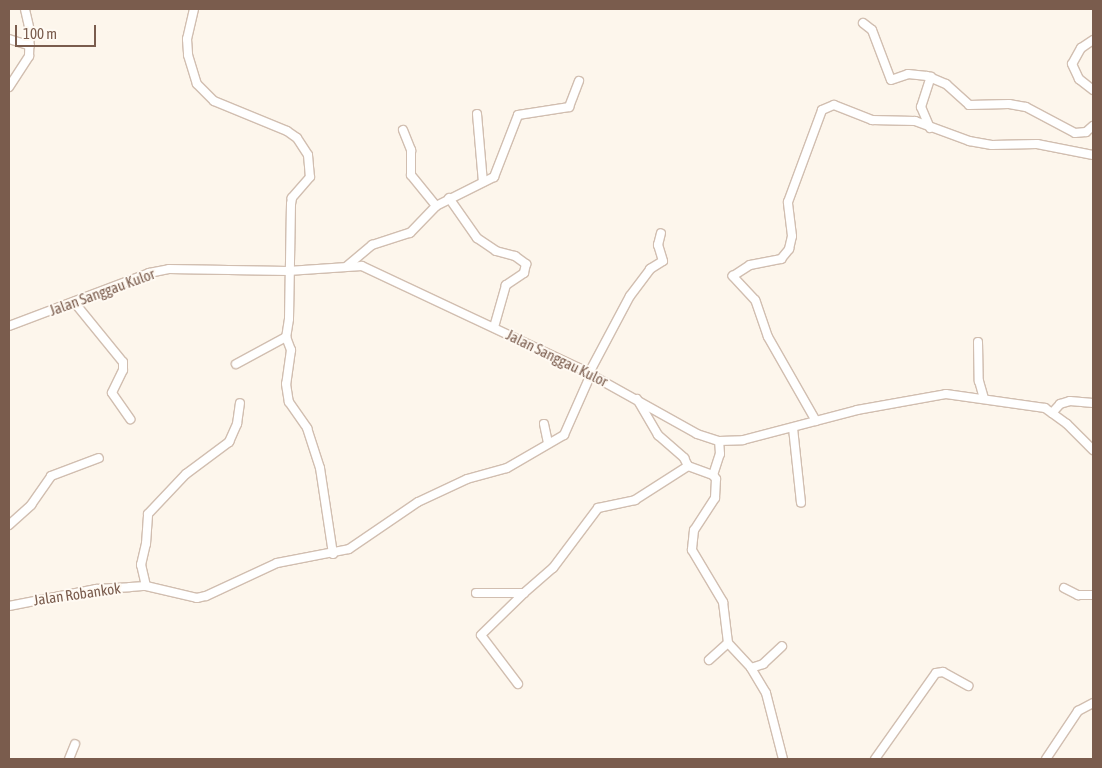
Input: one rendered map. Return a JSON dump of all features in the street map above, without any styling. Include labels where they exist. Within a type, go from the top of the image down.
[{"type":"street","points":[[9,87],[26,63],[30,46],[24,9]]},
{"type":"street","points":[[194,9],[187,39],[188,56],[197,84],[214,101],[287,131],[308,155],[308,181],[292,198],[288,271],[289,319],[286,337],[291,350],[286,376],[288,396],[307,428],[320,468],[333,554]]},
{"type":"street","points":[[863,23],[872,30],[891,80],[908,74],[929,83],[946,84],[969,105],[1009,104],[1026,107],[1075,132],[1086,132],[1093,126]]},
{"type":"street","points":[[9,39],[30,46]]},
{"type":"street","points":[[1093,40],[1081,48],[1072,64],[1079,78],[1093,90]]},
{"type":"street","points":[[347,266],[372,244],[410,233],[436,206],[483,182],[498,171],[518,115],[569,107],[579,80]]},
{"type":"street","points":[[929,83],[921,113],[930,128]]},
{"type":"street","points":[[816,421],[768,337],[755,300],[733,274],[750,266],[781,259],[789,249],[792,236],[788,202],[813,130],[825,108],[834,105],[872,120],[909,120],[954,137],[986,144],[1037,144],[1093,155]]},
{"type":"street","points":[[477,114],[483,182]]},
{"type":"street","points":[[403,130],[411,150],[411,175],[436,206]]},
{"type":"street","points":[[449,198],[477,238],[496,251],[515,256],[526,264],[524,273],[506,285],[494,328]]},
{"type":"street","name":"Jalan Robankok","points":[[9,606],[96,589],[146,586],[197,598],[206,596],[277,563],[333,554],[358,545],[418,502],[467,479],[507,468],[567,431],[590,374],[634,290],[655,264],[663,261],[658,245],[661,233]]},
{"type":"street","name":"Jalan Sanggau Kulor","points":[[9,326],[143,275],[169,269],[288,271],[347,266],[376,270],[590,374],[697,434],[719,441],[743,440],[926,396],[984,398],[1031,404],[1052,413],[1093,450]]},
{"type":"street","points":[[74,302],[123,362],[123,370],[112,392],[130,419]]},
{"type":"street","points":[[236,364],[286,337]]},
{"type":"street","points":[[978,342],[979,380],[984,398]]},
{"type":"street","points":[[637,399],[658,435],[684,458],[688,466],[713,475]]},
{"type":"street","points":[[1052,413],[1060,404],[1070,401],[1093,403]]},
{"type":"street","points":[[146,586],[141,565],[146,544],[148,514],[186,474],[229,442],[237,424],[240,403]]},
{"type":"street","points":[[544,424],[548,442]]},
{"type":"street","points":[[793,428],[801,503]]},
{"type":"street","points":[[719,441],[719,460],[713,475],[718,492],[694,530],[692,550],[723,602],[728,643],[751,668],[770,702],[784,759]]},
{"type":"street","points":[[9,525],[31,505],[51,476],[99,458]]},
{"type":"street","points":[[518,684],[481,635],[553,568],[598,508],[635,500],[688,466]]},
{"type":"street","points":[[1064,588],[1078,595],[1093,595]]},
{"type":"street","points":[[476,593],[524,593]]},
{"type":"street","points":[[709,660],[728,643]]},
{"type":"street","points":[[751,668],[763,664],[782,646]]},
{"type":"street","points":[[876,759],[936,674],[943,672],[968,686]]},
{"type":"street","points":[[1046,759],[1078,711],[1093,703]]},
{"type":"street","points":[[69,759],[75,744]]}]
